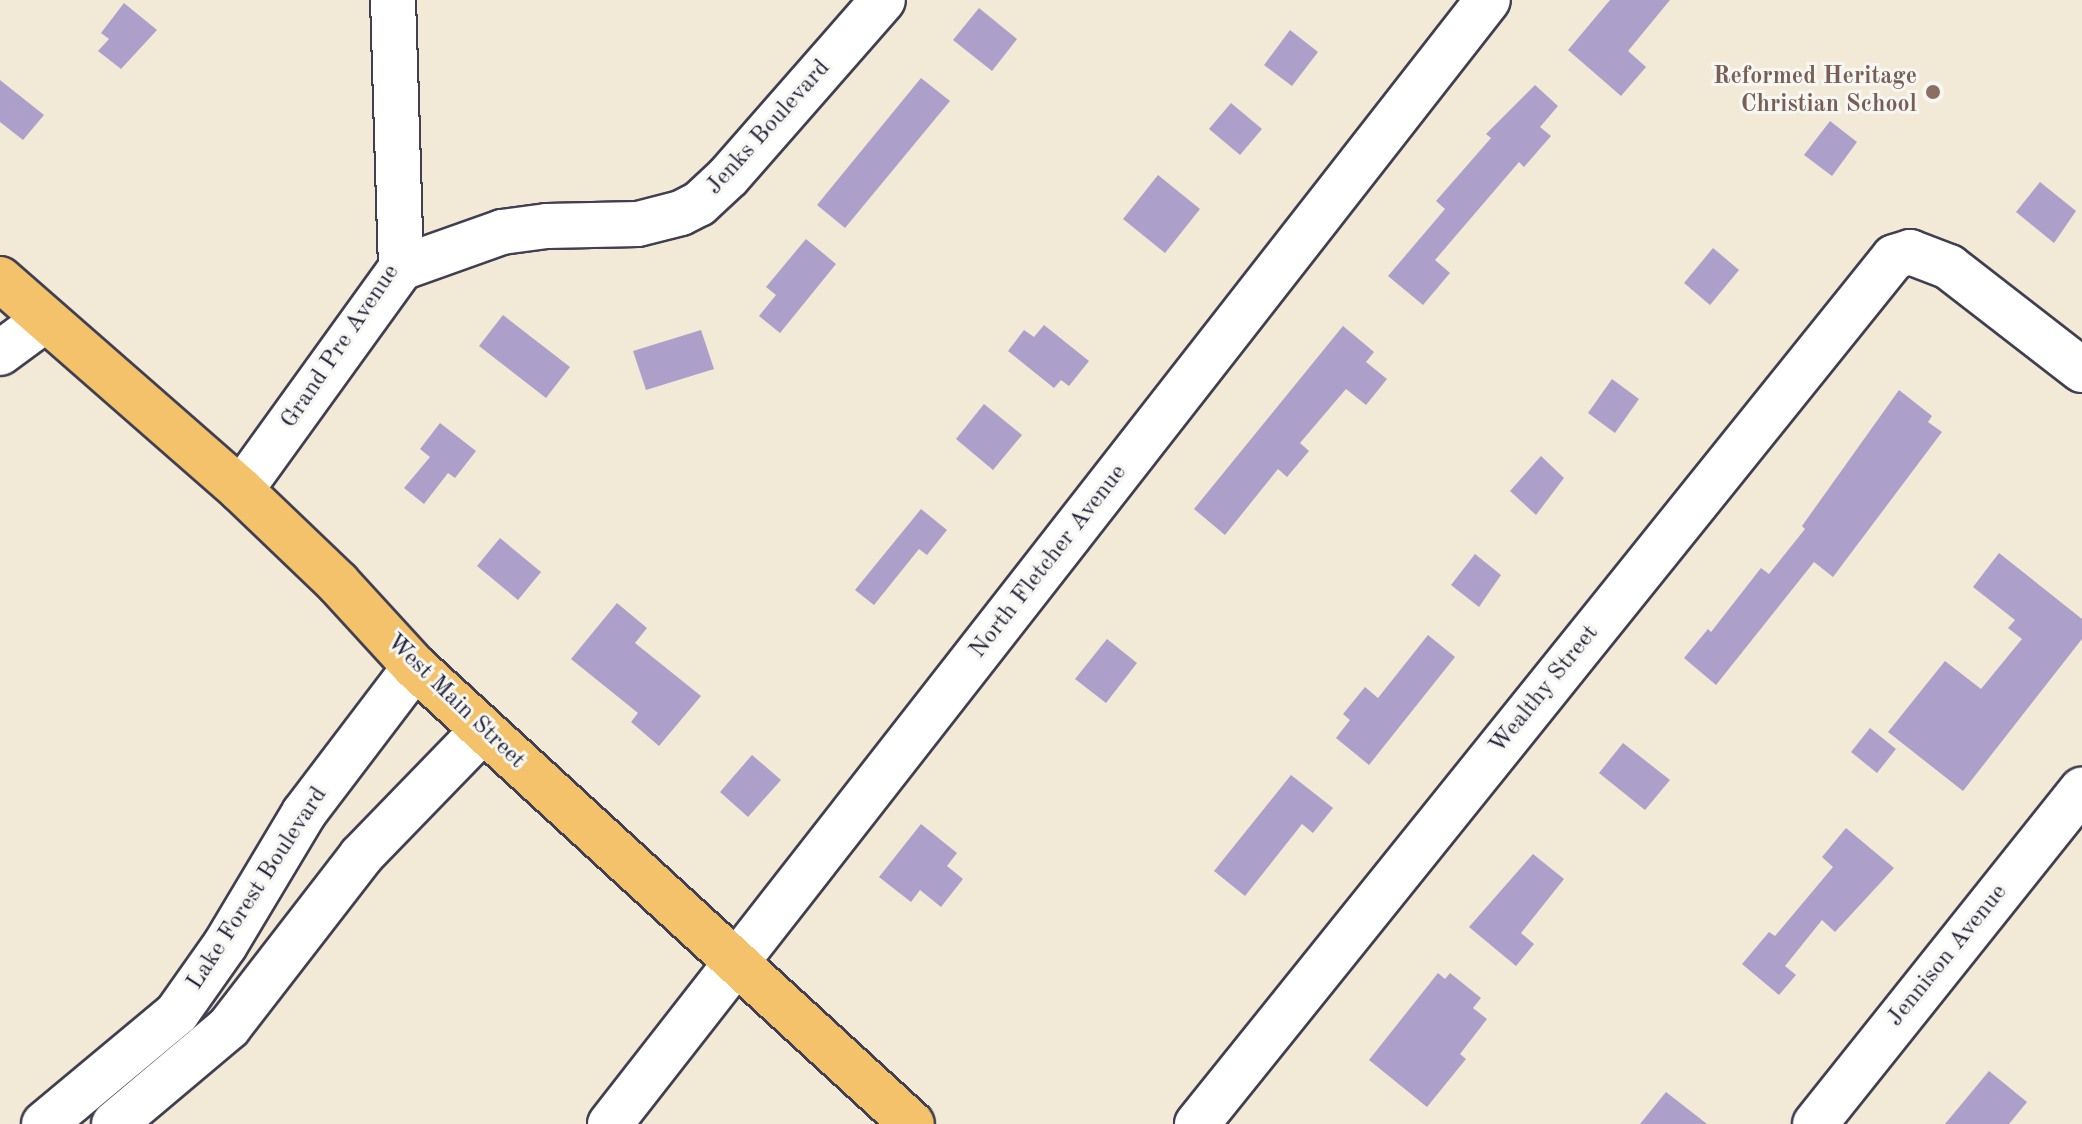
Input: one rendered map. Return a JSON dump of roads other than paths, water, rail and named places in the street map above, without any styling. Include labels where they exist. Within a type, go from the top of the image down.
[{"type":"main road","name":"West Main Street","points":[[0,279],[241,490],[338,583],[415,667],[734,964],[912,1124]]},
{"type":"street","name":"Grand Pre Avenue","points":[[241,490],[401,268],[393,0]]},
{"type":"street","name":"Jenks Boulevard","points":[[401,268],[502,232],[547,226],[638,224],[699,204],[728,177],[883,0]]},
{"type":"street","name":"North Fletcher Avenue","points":[[610,1124],[1488,0]]},
{"type":"street","name":"Wealthy Street","points":[[1197,1124],[1894,257],[1910,252],[1949,267],[2082,370]]},
{"type":"street","points":[[0,353],[45,320]]},
{"type":"street","name":"Lake Forest Boulevard","points":[[44,1124],[177,1013],[225,945],[304,813],[415,667]]},
{"type":"street","points":[[114,1124],[229,1027],[361,856],[483,730]]},
{"type":"street","name":"Jennison Avenue","points":[[1815,1124],[2082,789]]},
{"type":"place","name":"Reformed Heritage Christian School","points":[[1933,92]]}]
